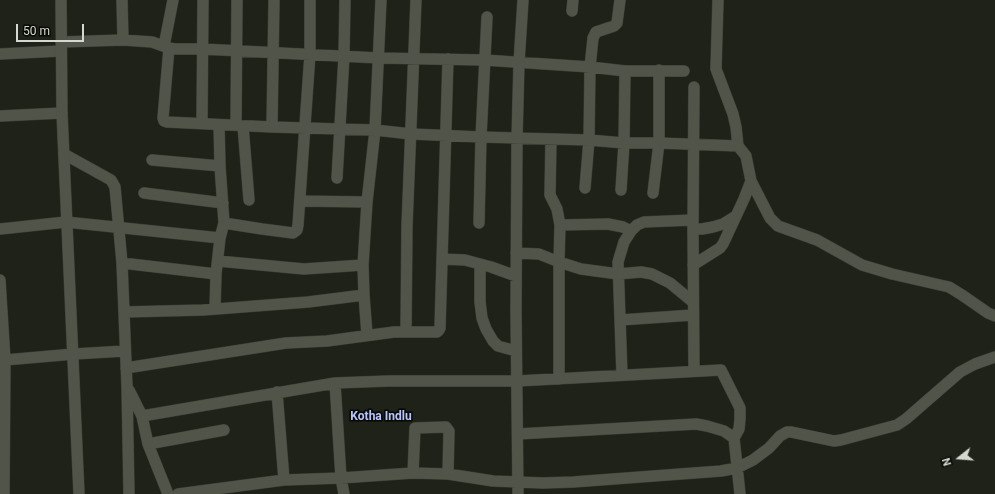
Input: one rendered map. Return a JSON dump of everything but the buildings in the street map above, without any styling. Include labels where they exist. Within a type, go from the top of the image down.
[{"type":"street","points":[[61,0],[62,113],[66,222],[74,354],[79,494]]},
{"type":"street","points":[[122,0],[123,40]]},
{"type":"street","points":[[173,0],[167,47],[164,121],[239,126],[375,130],[411,134],[517,139],[589,140],[624,143],[738,146]]},
{"type":"street","points":[[202,123],[203,0]]},
{"type":"street","points":[[237,0],[239,126],[249,200]]},
{"type":"street","points":[[272,127],[274,0]]},
{"type":"street","points":[[224,223],[294,233],[297,230],[310,54],[310,0]]},
{"type":"street","points":[[337,178],[344,56],[345,0]]},
{"type":"street","points":[[367,336],[363,266],[367,202],[375,130],[381,0]]},
{"type":"street","points":[[406,331],[407,226],[416,0]]},
{"type":"street","points":[[518,494],[516,351],[517,139],[519,63],[523,0]]},
{"type":"street","points":[[585,188],[589,140],[590,66],[594,34],[618,23],[620,0]]},
{"type":"street","points":[[718,0],[716,69],[733,114],[738,146],[746,156],[751,181],[770,218],[778,226],[818,240],[862,265],[892,274],[949,287],[995,316]]},
{"type":"street","points":[[479,223],[481,137],[487,17]]},
{"type":"street","points":[[0,54],[123,40],[152,42],[167,47],[237,52],[379,58],[484,60],[590,66],[625,71],[684,71]]},
{"type":"street","points":[[126,368],[286,343],[327,341],[406,331],[437,332],[440,328],[448,59]]},
{"type":"street","points":[[653,193],[659,143],[659,70]]},
{"type":"street","points":[[621,190],[624,143],[625,71]]},
{"type":"street","points":[[694,87],[694,371]]},
{"type":"street","points":[[0,116],[62,113]]},
{"type":"street","points":[[215,309],[216,274],[220,238],[224,223],[219,125]]},
{"type":"street","points":[[551,139],[550,195],[557,209],[560,225],[559,379]]},
{"type":"street","points":[[64,154],[114,183],[122,262],[127,387],[128,494]]},
{"type":"street","points":[[152,160],[220,166]]},
{"type":"street","points":[[693,265],[720,248],[723,244],[751,181]]},
{"type":"street","points":[[144,193],[223,203]]},
{"type":"street","points":[[300,201],[367,202]]},
{"type":"street","points":[[622,375],[618,262],[620,253],[631,231],[637,225],[644,222],[693,224],[702,229],[723,224],[736,216]]},
{"type":"street","points":[[0,229],[66,222],[220,238]]},
{"type":"street","points":[[560,225],[608,224],[623,227],[631,231]]},
{"type":"street","points":[[516,253],[540,254],[582,269],[618,274],[641,272],[652,274],[670,283],[693,302]]},
{"type":"street","points":[[442,259],[465,260],[516,276]]},
{"type":"street","points":[[218,261],[304,269],[363,266]]},
{"type":"street","points":[[122,262],[216,274]]},
{"type":"street","points":[[480,265],[480,302],[482,318],[486,329],[493,341],[498,346],[516,351]]},
{"type":"street","points":[[0,280],[5,360],[4,494]]},
{"type":"street","points":[[124,312],[215,309],[308,302],[364,295]]},
{"type":"street","points":[[620,320],[694,315]]},
{"type":"street","points":[[5,360],[125,351]]},
{"type":"street","points":[[178,494],[284,480],[413,473],[448,474],[518,483],[573,482],[707,473],[737,468],[762,454],[780,436],[787,432],[834,441],[897,425],[906,419],[960,372],[975,364],[995,357]]},
{"type":"street","points":[[142,416],[277,392],[335,384],[373,382],[517,381],[721,370],[740,408],[739,428],[734,438],[740,494]]},
{"type":"street","points":[[335,384],[341,478],[344,494]]},
{"type":"street","points":[[127,387],[142,416],[148,444],[168,494]]},
{"type":"street","points":[[277,392],[284,480]]},
{"type":"street","points":[[518,434],[696,424],[724,431],[734,438]]},
{"type":"street","points":[[413,473],[416,428],[446,428],[449,431],[448,474]]},
{"type":"street","points":[[148,444],[224,430]]},
{"type":"district","name":"Kotha Indlu","points":[[381,417]]}]
